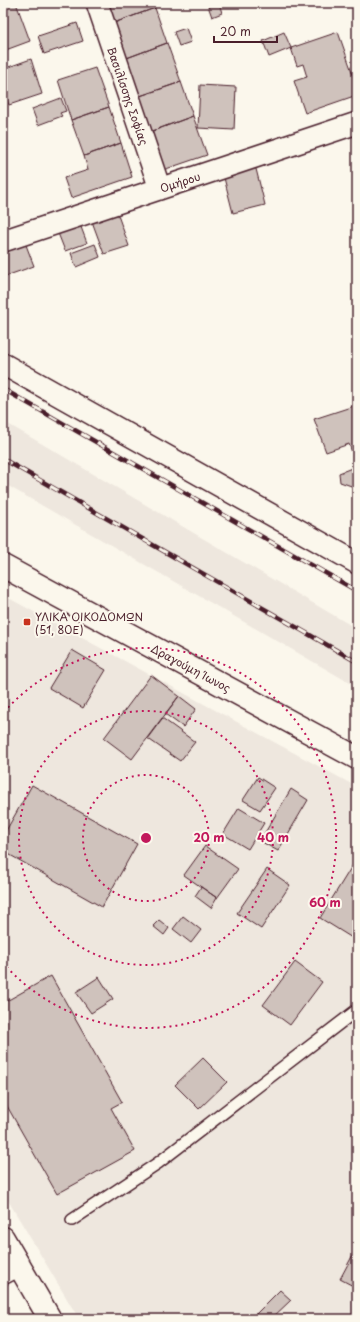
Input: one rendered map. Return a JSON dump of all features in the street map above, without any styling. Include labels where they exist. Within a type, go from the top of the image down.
[{"type":"main road","name":"Δραγούμη Ίωνος","points":[[3,566],[357,758]]},
{"type":"main road","points":[[4,1243],[10,1269],[50,1319]]},
{"type":"street","name":"Βασιλίσσης Σοφίας","points":[[96,3],[160,189]]},
{"type":"street","name":"Ομήρου","points":[[3,241],[356,126]]},
{"type":"street","points":[[3,364],[357,563]]},
{"type":"lane","points":[[72,1220],[158,1163],[357,1010]]},
{"type":"shaded area","points":[[3,421],[357,629],[357,687],[3,483]]},
{"type":"shaded area","points":[[3,595],[357,787],[357,1319],[79,1319],[3,1192]]},
{"type":"building","points":[[3,3],[16,3],[30,41],[3,51]]},
{"type":"building","points":[[103,3],[153,3],[155,8],[111,24]]},
{"type":"building","points":[[207,3],[219,3],[222,13],[212,17]]},
{"type":"building","points":[[155,8],[167,43],[124,59],[111,24]]},
{"type":"building","points":[[77,23],[83,41],[44,54],[38,36]]},
{"type":"building","points":[[186,28],[191,42],[179,46],[174,32]]},
{"type":"building","points":[[284,32],[291,48],[269,57],[263,41]]},
{"type":"building","points":[[338,32],[357,86],[357,95],[305,113],[294,81],[307,77],[303,64],[297,66],[291,48]]},
{"type":"building","points":[[167,43],[181,82],[137,97],[124,59]]},
{"type":"building","points":[[31,59],[42,94],[9,105],[3,88],[3,69]]},
{"type":"building","points":[[95,68],[109,107],[71,120],[58,80]]},
{"type":"building","points":[[181,82],[193,116],[150,132],[137,97]]},
{"type":"building","points":[[200,85],[236,87],[234,130],[198,128]]},
{"type":"building","points":[[61,98],[66,111],[60,113],[62,116],[38,125],[32,109]]},
{"type":"building","points":[[109,107],[121,143],[84,156],[71,120]]},
{"type":"building","points":[[193,116],[207,155],[163,170],[150,132]]},
{"type":"building","points":[[121,143],[132,177],[71,198],[64,178],[88,170],[84,156]]},
{"type":"building","points":[[254,161],[265,205],[233,213],[222,170]]},
{"type":"building","points":[[115,207],[129,246],[104,254],[90,216]]},
{"type":"building","points":[[78,219],[87,243],[65,251],[56,228]]},
{"type":"building","points":[[23,237],[34,266],[3,277],[3,244]]},
{"type":"building","points":[[95,244],[100,257],[76,267],[71,253]]},
{"type":"building","points":[[357,405],[357,466],[349,444],[326,452],[314,419]]},
{"type":"building","points":[[357,466],[357,488],[340,482],[339,473]]},
{"type":"building","points":[[72,650],[106,670],[83,708],[49,688]]},
{"type":"building","points":[[151,675],[179,696],[132,759],[104,738]]},
{"type":"building","points":[[179,696],[196,709],[183,727],[165,714]]},
{"type":"building","points":[[162,718],[195,742],[180,761],[147,738]]},
{"type":"building","points":[[258,777],[275,788],[260,810],[243,800]]},
{"type":"building","points":[[32,785],[137,844],[102,907],[3,851],[3,836]]},
{"type":"building","points":[[291,789],[308,800],[278,851],[260,841]]},
{"type":"building","points":[[239,808],[264,823],[248,849],[223,834]]},
{"type":"building","points":[[205,846],[238,869],[217,898],[184,875]]},
{"type":"building","points":[[357,858],[357,941],[320,918]]},
{"type":"building","points":[[267,869],[290,885],[261,929],[237,913]]},
{"type":"building","points":[[201,887],[217,898],[211,908],[195,896]]},
{"type":"building","points":[[183,916],[201,930],[191,943],[173,929]]},
{"type":"building","points":[[159,920],[169,928],[164,935],[153,926]]},
{"type":"building","points":[[295,962],[322,982],[290,1025],[263,1005]]},
{"type":"building","points":[[51,976],[122,1102],[111,1108],[135,1151],[57,1194],[3,1099],[3,1003]]},
{"type":"building","points":[[99,977],[113,999],[91,1013],[76,992]]},
{"type":"building","points":[[203,1058],[227,1082],[199,1109],[175,1085]]},
{"type":"building","points":[[357,1247],[357,1288],[340,1279]]},
{"type":"building","points":[[280,1290],[291,1300],[271,1319],[261,1319],[256,1314]]},
{"type":"railway","points":[[3,389],[357,591]]},
{"type":"railway","points":[[3,459],[357,662]]},
{"type":"place","name":"ΥΛΙΚΑ ΟΙΚΟΔΟΜΩΝ (51, 80Ε)","points":[[27,622]]}]
